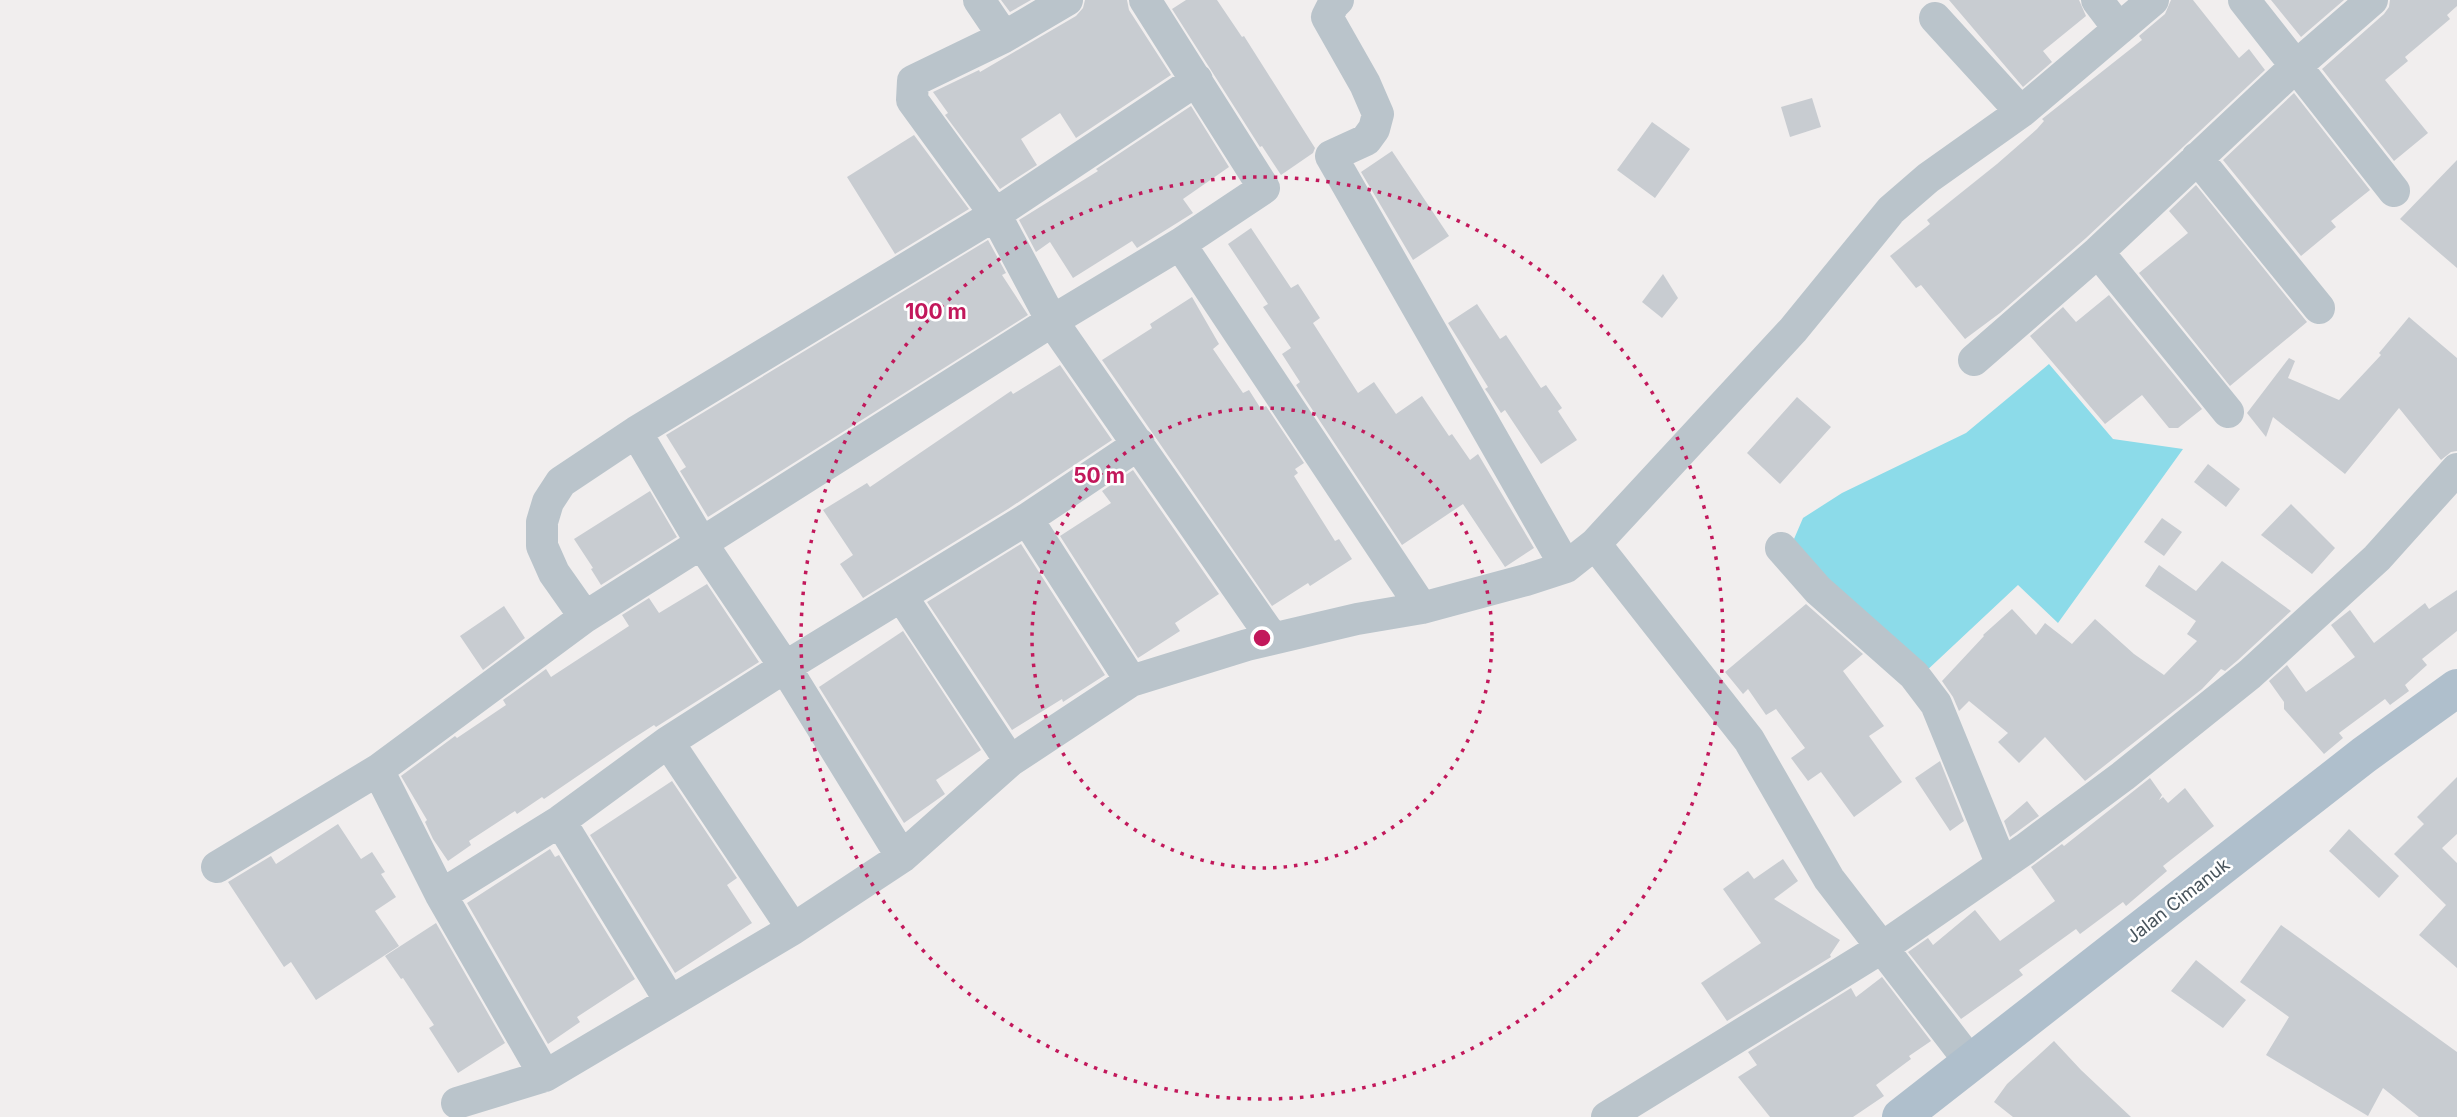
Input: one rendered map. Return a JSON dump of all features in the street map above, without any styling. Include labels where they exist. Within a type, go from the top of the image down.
[{"type":"main road","name":"Jalan Cimanuk","points":[[1901,1117],[2364,755],[2457,688]]},
{"type":"street","points":[[979,0],[1004,37]]},
{"type":"street","points":[[1067,0],[1004,37],[913,81],[912,100],[995,214],[1052,321],[1273,639]]},
{"type":"street","points":[[217,867],[378,770],[585,617],[1052,321],[1180,244],[1264,188],[1146,0]]},
{"type":"street","points":[[1338,0],[1327,17],[1366,84],[1378,114],[1374,129],[1366,139],[1331,156],[1566,567]]},
{"type":"street","points":[[2097,0],[2119,29]]},
{"type":"street","points":[[457,1103],[545,1076],[793,929],[902,857],[1010,761],[1131,681],[1273,639],[1357,619],[1422,608],[1566,567],[1595,544],[1793,330],[1891,210],[1928,178],[2021,112],[2153,0]]},
{"type":"street","points":[[2244,0],[2395,191]]},
{"type":"street","points":[[1974,360],[2098,252],[2295,67],[2372,0]]},
{"type":"street","points":[[1935,18],[2021,112]]},
{"type":"street","points":[[585,617],[554,573],[542,546],[541,522],[548,502],[561,482],[636,432],[995,214],[1197,80]]},
{"type":"street","points":[[2197,158],[2319,308]]},
{"type":"street","points":[[1180,244],[1422,608]]},
{"type":"street","points":[[2098,252],[2228,412]]},
{"type":"street","points":[[636,432],[702,544],[785,667],[902,857]]},
{"type":"street","points":[[441,895],[560,821],[668,742],[1027,519],[1139,444]]},
{"type":"street","points":[[1606,1117],[1883,947],[2002,865],[2123,776],[2250,674],[2377,558],[2457,470]]},
{"type":"street","points":[[1027,519],[1131,681]]},
{"type":"street","points":[[1595,544],[1749,740],[1829,879],[1971,1063]]},
{"type":"street","points":[[1781,548],[1818,590],[1914,675],[1927,690],[1936,704],[2002,865]]},
{"type":"street","points":[[902,597],[1010,761]]},
{"type":"street","points":[[668,742],[793,929]]},
{"type":"street","points":[[378,770],[441,895],[545,1076]]},
{"type":"street","points":[[560,821],[670,1001]]},
{"type":"water","points":[[2049,364],[2113,439],[2183,449],[2058,623],[2018,585],[1923,674],[1801,557],[1794,539],[1803,518],[1842,493],[1966,433]]},
{"type":"building","points":[[1001,0],[1031,0],[1010,12]]},
{"type":"building","points":[[1085,0],[1127,0],[1129,10],[1171,75],[1076,138],[1060,113],[1021,139],[1037,165],[1000,189],[945,115],[948,113],[933,92],[979,70],[980,72],[1076,16],[1083,8]]},
{"type":"building","points":[[1186,0],[1217,0],[1242,37],[1244,36],[1315,148],[1313,153],[1281,175],[1262,146],[1260,147],[1172,9]]},
{"type":"building","points":[[1949,0],[2079,0],[2086,16],[2043,51],[2052,62],[2023,87]]},
{"type":"building","points":[[2171,0],[2193,0],[2239,58],[2249,49],[2265,70],[2086,238],[2000,313],[1965,339],[1921,285],[1916,288],[1890,256],[1930,224],[1927,220],[2037,129],[2044,121],[2042,119],[2142,40],[2139,36],[2165,14]]},
{"type":"building","points":[[2271,0],[2344,0],[2301,37]]},
{"type":"building","points":[[2390,0],[2457,0],[2457,6],[2447,15],[2450,19],[2405,57],[2408,61],[2385,80],[2428,133],[2394,161],[2322,69],[2384,14]]},
{"type":"building","points":[[2294,93],[2370,190],[2331,221],[2336,227],[2301,256],[2223,160]]},
{"type":"building","points":[[1812,98],[1821,127],[1790,137],[1781,107]]},
{"type":"building","points":[[1191,106],[1229,167],[1183,199],[1193,213],[1137,248],[1132,241],[1073,278],[1050,242],[1036,252],[1019,220],[1098,171],[1096,169]]},
{"type":"building","points":[[1652,122],[1690,149],[1655,198],[1617,170]]},
{"type":"building","points":[[914,135],[969,209],[895,254],[847,177]]},
{"type":"building","points":[[1392,151],[1449,236],[1413,260],[1361,172]]},
{"type":"building","points":[[2457,160],[2457,268],[2400,219]]},
{"type":"building","points":[[2196,185],[2307,322],[2230,386],[2139,273],[2188,233],[2169,211]]},
{"type":"building","points":[[1251,228],[1291,288],[1298,284],[1320,318],[1313,323],[1358,393],[1374,382],[1396,414],[1422,396],[1449,436],[1452,434],[1470,460],[1478,454],[1534,548],[1505,567],[1463,504],[1402,545],[1296,385],[1300,382],[1282,354],[1291,348],[1263,307],[1268,304],[1228,244]]},
{"type":"building","points":[[988,240],[1006,273],[1002,275],[1028,315],[708,517],[680,471],[686,467],[666,435]]},
{"type":"building","points":[[1663,274],[1678,298],[1662,318],[1642,302]]},
{"type":"building","points":[[2109,295],[2202,409],[2178,428],[2169,428],[2142,395],[2105,424],[2030,336],[2063,307],[2076,322]]},
{"type":"building","points":[[1192,297],[1219,344],[1213,349],[1243,393],[1249,390],[1261,409],[1266,406],[1304,463],[1295,469],[1298,473],[1294,476],[1335,541],[1339,539],[1352,559],[1272,606],[1102,360],[1152,328],[1150,324]]},
{"type":"building","points":[[1477,304],[1500,339],[1506,335],[1541,388],[1546,385],[1562,408],[1558,411],[1577,440],[1541,464],[1505,410],[1501,413],[1485,389],[1488,387],[1448,323]]},
{"type":"building","points":[[2409,317],[2457,358],[2457,451],[2441,460],[2399,408],[2345,474],[2273,417],[2266,437],[2247,413],[2289,358],[2295,361],[2288,378],[2339,400],[2381,355],[2379,353]]},
{"type":"building","points":[[1060,365],[1112,440],[1008,509],[863,598],[840,564],[853,555],[823,510],[867,483],[870,487],[1011,391],[1013,394]]},
{"type":"building","points":[[1797,397],[1831,427],[1780,484],[1747,453]]},
{"type":"building","points":[[2208,464],[2240,489],[2226,507],[2194,482]]},
{"type":"building","points":[[1133,470],[1219,594],[1175,623],[1180,631],[1138,658],[1060,536],[1111,503],[1102,491]]},
{"type":"building","points":[[650,491],[677,537],[601,585],[574,539]]},
{"type":"building","points":[[2291,504],[2335,548],[2312,574],[2261,535]]},
{"type":"building","points":[[2162,518],[2182,532],[2164,556],[2144,542]]},
{"type":"building","points":[[1021,544],[1105,675],[1012,730],[927,602]]},
{"type":"building","points":[[2222,561],[2291,611],[2225,671],[2221,669],[2202,689],[2085,781],[2045,737],[2019,763],[1998,742],[2008,733],[1969,701],[1959,711],[1942,681],[1983,635],[2012,609],[2036,635],[2045,623],[2072,644],[2095,619],[2134,654],[2164,675],[2197,641],[2187,634],[2196,621],[2145,586],[2159,565],[2196,591]]},
{"type":"building","points":[[707,584],[759,662],[656,727],[654,725],[544,799],[542,797],[517,814],[515,811],[469,841],[471,845],[448,861],[433,839],[425,822],[427,820],[401,776],[455,736],[457,738],[506,705],[503,700],[546,669],[551,677],[629,626],[622,615],[649,598],[659,613]]},
{"type":"building","points":[[2457,590],[2457,631],[2422,659],[2427,665],[2405,685],[2409,691],[2390,705],[2385,699],[2339,733],[2343,738],[2324,754],[2284,709],[2284,702],[2269,681],[2287,665],[2306,692],[2355,657],[2331,625],[2350,610],[2374,643],[2425,603],[2429,609]]},
{"type":"building","points":[[1806,604],[1863,654],[1843,671],[1884,726],[1869,736],[1902,782],[1854,817],[1821,772],[1808,781],[1791,758],[1805,748],[1776,709],[1766,715],[1748,689],[1743,694],[1725,672]]},
{"type":"building","points":[[504,606],[525,638],[483,670],[460,636]]},
{"type":"building","points":[[903,631],[981,750],[936,780],[945,794],[904,823],[819,687]]},
{"type":"building","points":[[1940,761],[1964,821],[1950,831],[1915,778]]},
{"type":"building","points":[[2457,777],[2457,834],[2442,848],[2457,863],[2457,968],[2419,935],[2446,905],[2394,854],[2424,824],[2417,817]]},
{"type":"building","points":[[2150,778],[2162,795],[2159,800],[2163,797],[2168,803],[2185,788],[2214,826],[2163,866],[2167,871],[2126,906],[2123,902],[2080,934],[2076,929],[2019,970],[2023,975],[1961,1019],[1908,952],[1928,938],[1933,945],[1975,910],[2000,941],[2055,901],[2031,867],[2062,844],[2064,846]]},
{"type":"building","points":[[672,781],[737,878],[727,885],[752,923],[675,973],[590,835]]},
{"type":"building","points":[[2027,801],[2039,816],[2010,837],[2004,821]]},
{"type":"building","points":[[338,824],[361,859],[372,852],[385,872],[381,874],[396,897],[375,911],[399,946],[316,1000],[291,962],[284,967],[228,882],[271,856],[276,864]]},
{"type":"building","points":[[2349,829],[2399,876],[2379,898],[2329,851]]},
{"type":"building","points":[[550,849],[555,857],[559,855],[635,979],[577,1017],[580,1022],[548,1044],[467,903]]},
{"type":"building","points":[[1783,859],[1798,881],[1774,899],[1840,940],[1831,957],[1727,1021],[1701,983],[1761,943],[1723,889],[1748,871],[1754,879]]},
{"type":"building","points":[[436,923],[505,1043],[458,1073],[429,1028],[434,1025],[385,956]]},
{"type":"building","points":[[2281,925],[2457,1052],[2457,1117],[2419,1117],[2383,1088],[2368,1116],[2266,1055],[2289,1017],[2240,982]]},
{"type":"building","points":[[2196,960],[2246,1000],[2223,1028],[2171,991]]},
{"type":"building","points":[[1882,977],[1931,1041],[1876,1085],[1884,1096],[1853,1117],[1770,1117],[1738,1077],[1757,1065],[1748,1052],[1851,988],[1856,997]]},
{"type":"building","points":[[2054,1041],[2131,1117],[2013,1117],[1994,1102],[2007,1084]]}]
